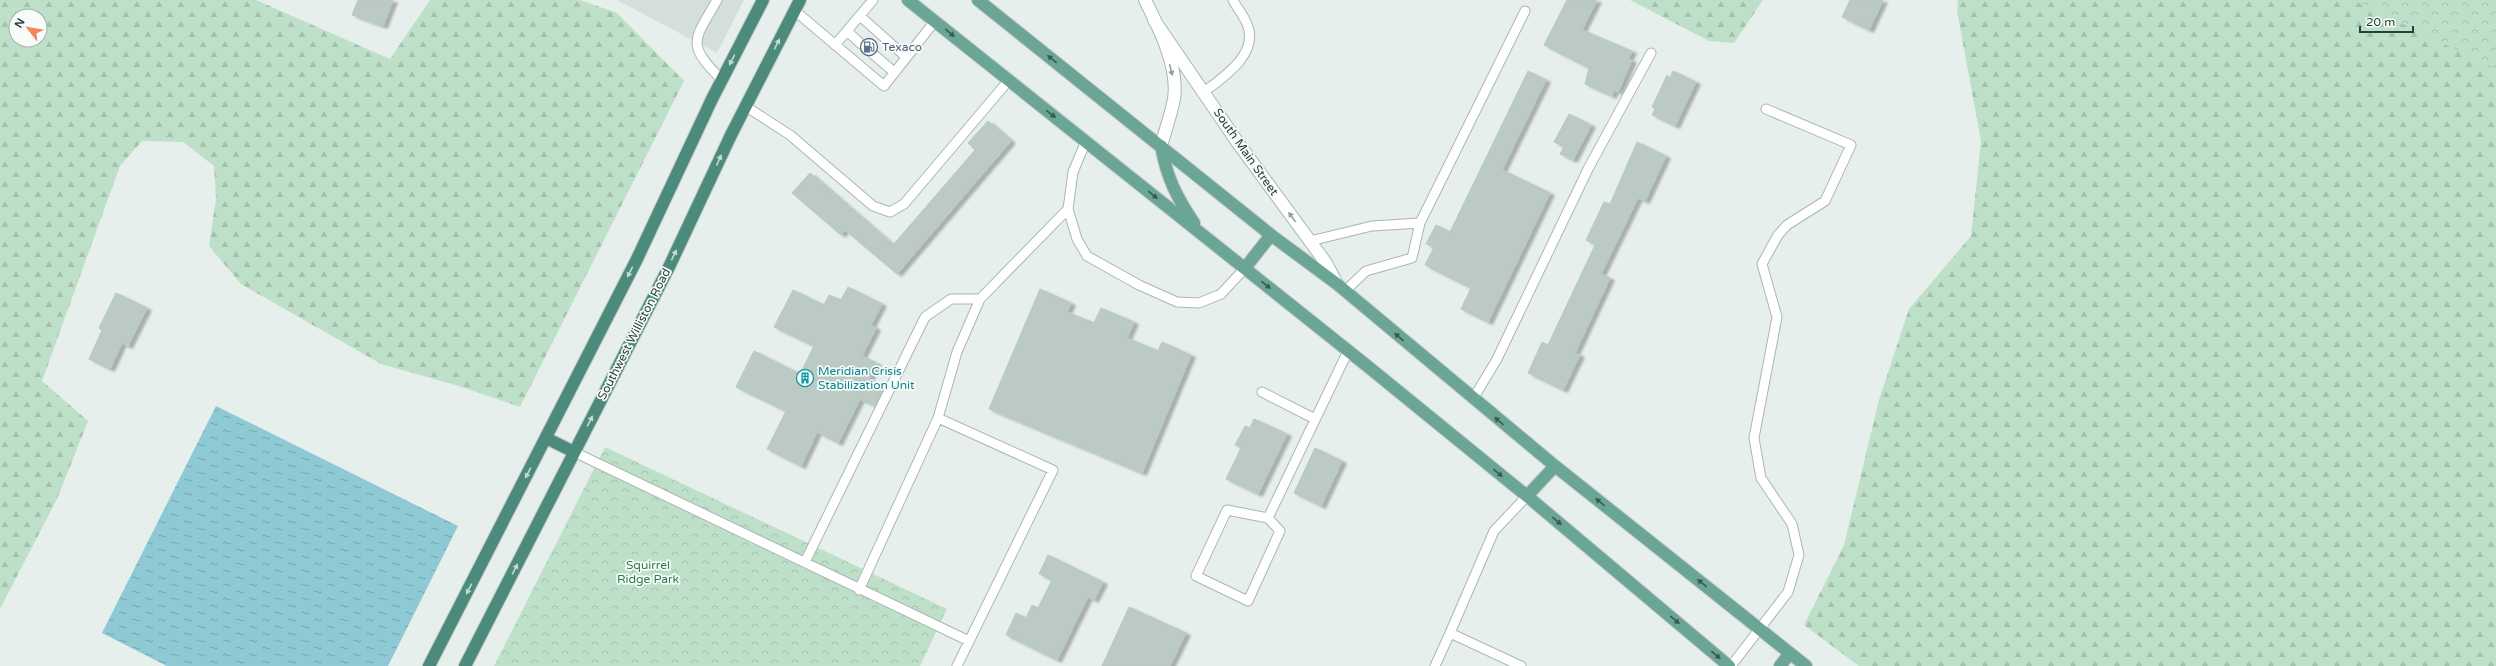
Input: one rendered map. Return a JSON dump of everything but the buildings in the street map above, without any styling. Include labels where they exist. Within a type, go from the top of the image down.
[{"type":"highway","points":[[429,666],[637,259],[722,80],[763,0]]},
{"type":"highway","name":"Southwest Williston Road","points":[[466,666],[668,267],[745,106],[797,5]]},
{"type":"highway","points":[[546,438],[574,452]]},
{"type":"main road","points":[[908,0],[1245,268],[1527,496],[1730,666]]},
{"type":"main road","points":[[978,0],[1271,235],[1341,288],[1555,466],[1806,666]]},
{"type":"main road","points":[[1160,146],[1165,172],[1176,195],[1200,232]]},
{"type":"main road","points":[[1245,268],[1271,235]]},
{"type":"main road","points":[[1527,496],[1555,466]]},
{"type":"main road","points":[[1780,666],[1790,653]]},
{"type":"street","name":"South Main Street","points":[[1145,0],[1154,20],[1174,80],[1174,98],[1160,146]]},
{"type":"street","name":"South Main Street","points":[[1154,20],[1238,143],[1326,263],[1341,288]]},
{"type":"lane","points":[[717,0],[696,38],[698,51],[708,67],[722,80]]},
{"type":"lane","points":[[836,45],[873,0]]},
{"type":"lane","points":[[1204,92],[1236,67],[1247,49],[1249,31],[1247,24],[1233,0]]},
{"type":"lane","points":[[797,5],[836,45],[884,86],[935,21]]},
{"type":"lane","points":[[1341,288],[1366,270],[1412,258],[1420,223],[1524,11]]},
{"type":"lane","points":[[860,16],[906,57]]},
{"type":"lane","points":[[847,31],[862,44]]},
{"type":"lane","points":[[1473,399],[1497,360],[1588,169],[1651,53]]},
{"type":"lane","points":[[873,54],[894,72]]},
{"type":"lane","points":[[745,106],[790,135],[873,206],[890,212],[904,204],[1009,80]]},
{"type":"lane","points":[[1730,666],[1788,592],[1799,556],[1792,524],[1761,478],[1754,438],[1777,317],[1762,264],[1778,235],[1787,225],[1825,201],[1851,145],[1766,109]]},
{"type":"lane","points":[[1086,141],[1073,172],[1068,208],[1077,239],[1086,256],[1139,285],[1177,302],[1199,303],[1221,294],[1245,268]]},
{"type":"lane","points":[[860,590],[938,418],[957,352],[980,299],[1068,208]]},
{"type":"lane","points":[[1310,241],[1372,226],[1420,223]]},
{"type":"lane","points":[[805,562],[925,317],[951,299],[980,299]]},
{"type":"lane","points":[[1268,518],[1348,351]]},
{"type":"lane","points":[[1262,392],[1315,419]]},
{"type":"lane","points":[[938,418],[1053,470],[957,666]]},
{"type":"lane","points":[[574,452],[969,641]]},
{"type":"lane","points":[[1434,666],[1450,633],[1494,531],[1527,496]]},
{"type":"lane","points":[[1227,510],[1268,518],[1280,531],[1248,602],[1196,576],[1227,510]]},
{"type":"lane","points":[[1450,633],[1521,666]]},
{"type":"shaded area","points":[[617,0],[744,0],[717,53]]},
{"type":"green space","points":[[0,0],[256,0],[390,59],[430,0],[580,0],[617,13],[684,81],[520,407],[459,386],[381,364],[241,284],[209,246],[216,199],[214,166],[183,142],[142,141],[120,166],[42,381],[88,421],[57,499],[0,609]]},
{"type":"green space","points":[[1630,0],[1763,0],[1734,43],[1709,41]]},
{"type":"green space","points":[[1958,0],[2434,0],[2496,31],[2496,666],[1859,666],[1804,625],[1844,545],[1879,400],[1909,309],[1971,236],[1981,141],[1957,11]]},
{"type":"green space","points":[[2353,0],[2496,0],[2496,69]]},
{"type":"green space","name":"Squirrel Ridge Park","points":[[605,447],[947,609],[920,666],[494,666]]},
{"type":"water","points":[[216,406],[458,526],[388,666],[167,666],[102,633]]},
{"type":"place","name":"Texaco","points":[[869,47]]},
{"type":"place","name":"Meridian Crisis Stabilization Unit","points":[[805,378]]}]
